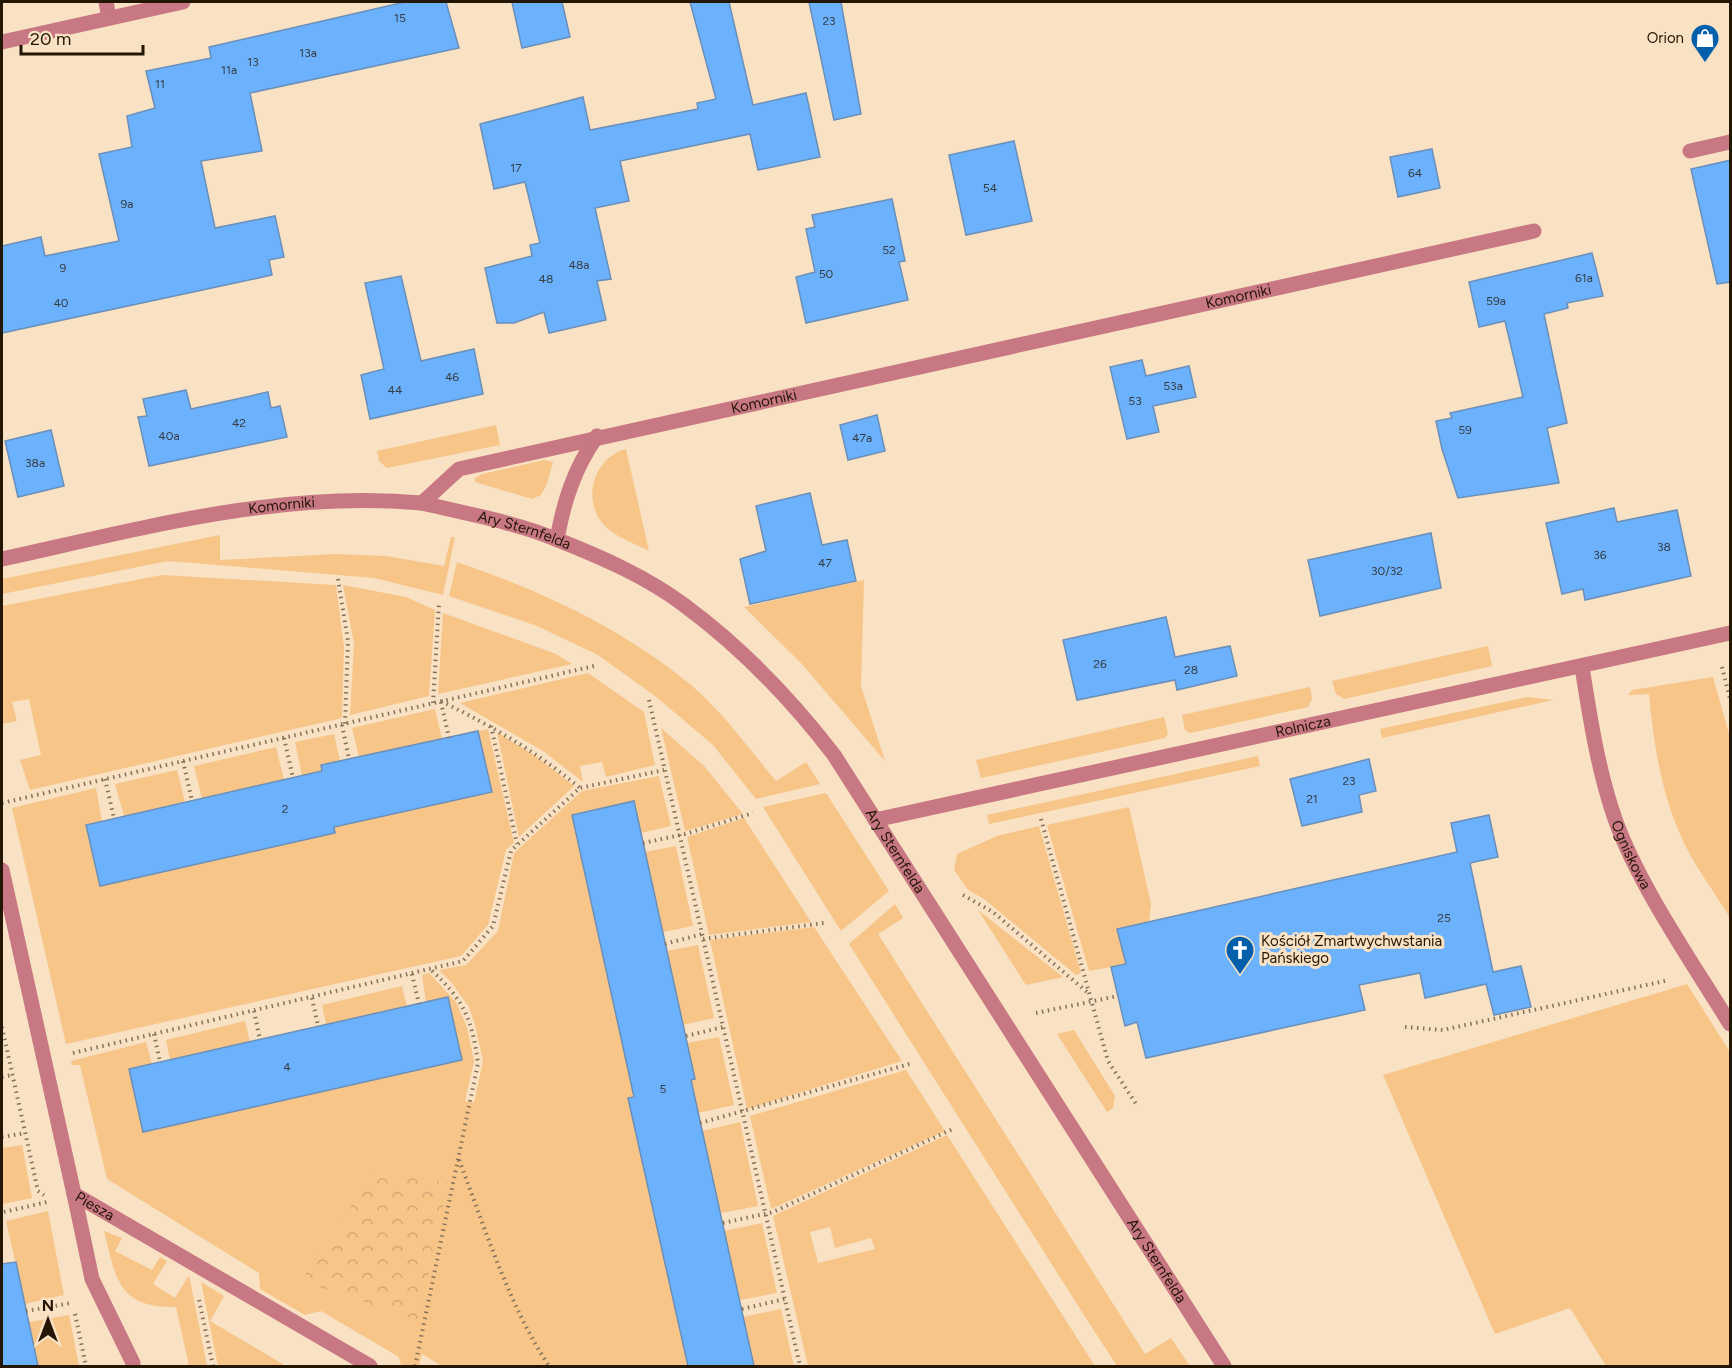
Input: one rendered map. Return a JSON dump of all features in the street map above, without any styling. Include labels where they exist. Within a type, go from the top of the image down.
[{"type":"street","points":[[106,2],[110,18]]},
{"type":"street","points":[[2,42],[183,2]]},
{"type":"street","points":[[1690,151],[1731,142]]},
{"type":"street","name":"Komorniki","points":[[2,559],[221,512],[303,502],[371,499],[422,503],[459,469],[597,436],[1534,231]]},
{"type":"street","points":[[557,539],[562,510],[576,470],[597,436]]},
{"type":"street","name":"Ary Sternfelda","points":[[422,503],[501,522],[557,539],[626,570],[682,604],[738,650],[811,725],[834,755],[1224,1366]]},
{"type":"street","name":"Rolnicza","points":[[875,820],[1731,633]]},
{"type":"street","name":"Ogniskowa","points":[[1582,667],[1605,786],[1616,821],[1643,879],[1730,1022]]},
{"type":"street","name":"Piesza","points":[[2,870],[74,1194],[370,1366]]},
{"type":"street","points":[[74,1194],[92,1279],[134,1363]]},
{"type":"path","points":[[338,579],[348,641],[344,724],[349,759]]},
{"type":"path","points":[[433,703],[439,603]]},
{"type":"path","points":[[2,804],[594,666]]},
{"type":"path","points":[[1722,667],[1731,699]]},
{"type":"path","points":[[649,700],[800,1366]]},
{"type":"path","points":[[441,701],[539,754],[580,788]]},
{"type":"path","points":[[441,701],[449,738]]},
{"type":"path","points":[[491,726],[517,845]]},
{"type":"path","points":[[284,738],[293,778]]},
{"type":"path","points":[[183,761],[192,801]]},
{"type":"path","points":[[10,1066],[312,998],[463,961],[494,926],[511,851],[517,845],[580,788],[664,770]]},
{"type":"path","points":[[105,779],[114,818]]},
{"type":"path","points":[[643,843],[753,813]]},
{"type":"path","points":[[1041,819],[1107,1061],[1138,1107]]},
{"type":"path","points":[[963,895],[993,912],[1089,994]]},
{"type":"path","points":[[666,944],[702,936],[824,923]]},
{"type":"path","points":[[415,1366],[478,1059],[472,1027],[462,1005],[454,991],[430,969]]},
{"type":"path","points":[[1405,1027],[1443,1030],[1700,973]]},
{"type":"path","points":[[412,974],[419,1004]]},
{"type":"path","points":[[1036,1013],[1118,996]]},
{"type":"path","points":[[312,998],[318,1026]]},
{"type":"path","points":[[254,1011],[260,1040]]},
{"type":"path","points":[[686,1036],[723,1027]]},
{"type":"path","points":[[154,1034],[160,1062]]},
{"type":"path","points":[[700,1123],[913,1063]]},
{"type":"path","points":[[2,1077],[12,1075]]},
{"type":"path","points":[[723,1223],[766,1214],[955,1128]]},
{"type":"path","points":[[2,1137],[25,1132]]},
{"type":"path","points":[[459,1160],[507,1286],[536,1347],[549,1366]]},
{"type":"path","points":[[4,1212],[50,1201]]},
{"type":"path","points":[[192,1263],[213,1366]]},
{"type":"path","points":[[742,1309],[785,1299]]},
{"type":"path","points":[[26,1311],[72,1302]]},
{"type":"green space","points":[[496,425],[500,445],[387,468],[379,461],[377,451]]},
{"type":"green space","points":[[626,449],[649,551],[608,529],[597,515],[593,504],[592,492],[599,470],[615,454]]},
{"type":"green space","points":[[544,460],[553,462],[547,484],[541,495],[532,499],[475,482],[475,478],[482,474]]},
{"type":"green space","points":[[220,535],[220,560],[336,554],[386,556],[444,566],[451,537],[455,537],[443,595],[374,578],[168,561],[2,594],[2,579]]},
{"type":"green space","points":[[457,562],[520,585],[580,613],[637,646],[703,696],[776,781],[806,762],[820,784],[756,799],[713,745],[655,696],[598,655],[537,626],[449,596]]},
{"type":"green space","points":[[162,575],[336,585],[344,647],[342,718],[30,790],[20,760],[41,755],[29,699],[12,702],[17,721],[2,724],[2,606]]},
{"type":"green space","points":[[864,580],[861,686],[885,761],[801,663],[744,607]]},
{"type":"green space","points":[[343,585],[406,597],[435,610],[429,696],[350,715],[354,644]]},
{"type":"green space","points":[[443,613],[556,654],[572,664],[438,694]]},
{"type":"green space","points":[[1488,646],[1492,666],[1344,699],[1336,694],[1332,681]]},
{"type":"green space","points":[[588,673],[644,712],[655,765],[606,777],[602,762],[580,766],[583,782],[543,751],[460,703]]},
{"type":"green space","points":[[1713,677],[1730,737],[1730,918],[1691,856],[1671,810],[1660,772],[1649,694],[1628,695],[1632,690]]},
{"type":"green space","points":[[1310,687],[1312,699],[1308,707],[1190,733],[1185,730],[1182,715]]},
{"type":"green space","points":[[1527,697],[1553,700],[1382,738],[1380,729]]},
{"type":"green space","points":[[435,709],[442,739],[359,757],[352,728]]},
{"type":"green space","points":[[1164,717],[1168,734],[1165,738],[981,778],[976,760]]},
{"type":"green space","points":[[661,728],[704,766],[743,814],[685,831]]},
{"type":"green space","points":[[488,729],[514,843],[506,850],[488,925],[461,956],[66,1044],[12,808],[96,788],[102,821],[86,825],[100,886],[335,833],[334,827],[492,792],[478,731]]},
{"type":"green space","points":[[497,732],[537,757],[574,786],[519,837]]},
{"type":"green space","points":[[334,734],[340,761],[321,765],[322,771],[302,776],[295,742]]},
{"type":"green space","points":[[276,747],[284,780],[202,798],[194,766]]},
{"type":"green space","points":[[1258,756],[1260,766],[989,824],[987,815]]},
{"type":"green space","points":[[177,770],[185,802],[124,816],[115,784]]},
{"type":"green space","points":[[659,776],[671,826],[641,833],[634,801],[572,815],[634,1097],[629,1098],[688,1366],[442,1366],[422,1354],[419,1366],[401,1366],[399,1357],[321,1311],[305,1315],[260,1289],[259,1273],[107,1179],[80,1065],[72,1065],[71,1061],[146,1042],[152,1064],[129,1069],[143,1132],[462,1060],[447,997],[426,1002],[422,975],[429,973],[456,1002],[467,1027],[474,1061],[465,1101],[474,1103],[483,1061],[475,1025],[469,1007],[439,970],[466,965],[498,931],[514,853],[582,791]],"holes":[[[337,1233],[314,1285],[297,1261]]]},
{"type":"green space","points":[[826,793],[889,891],[841,931],[763,807]]},
{"type":"green space","points":[[1129,807],[1151,904],[1149,922],[1117,929],[1126,964],[1089,971],[1047,825]]},
{"type":"green space","points":[[744,818],[811,922],[709,935],[687,837]]},
{"type":"green space","points":[[1039,826],[1081,973],[1076,975],[984,899],[968,890],[954,870],[957,854],[997,836]]},
{"type":"green space","points":[[676,846],[693,926],[663,932],[645,852]]},
{"type":"green space","points":[[895,904],[903,918],[878,934],[1145,1354],[1171,1338],[1190,1366],[1117,1366],[1089,1323],[849,944]]},
{"type":"green space","points":[[978,910],[1063,977],[1026,985]]},
{"type":"green space","points":[[814,927],[902,1061],[747,1109],[710,940]]},
{"type":"green space","points":[[698,945],[714,1018],[683,1025],[667,951]]},
{"type":"green space","points":[[1687,984],[1730,1052],[1730,1366],[1606,1366],[1570,1308],[1495,1334],[1383,1075]]},
{"type":"green space","points":[[402,986],[407,1007],[326,1025],[322,1005]]},
{"type":"green space","points":[[245,1021],[250,1042],[170,1060],[166,1040]]},
{"type":"green space","points":[[1074,1030],[1115,1096],[1113,1108],[1107,1112],[1057,1034]]},
{"type":"green space","points":[[719,1037],[734,1105],[698,1113],[691,1080],[695,1079],[687,1043]]},
{"type":"green space","points":[[906,1070],[945,1131],[771,1209],[750,1116]]},
{"type":"green space","points":[[740,1122],[758,1206],[721,1213],[702,1131]]},
{"type":"green space","points":[[947,1135],[1095,1366],[808,1366],[773,1216]],"holes":[[[830,1227],[835,1248],[871,1238],[875,1249],[818,1263],[810,1232]]]},
{"type":"green space","points":[[22,1145],[32,1198],[3,1204],[2,1148]]},
{"type":"green space","points":[[380,1168],[448,1183],[419,1321],[314,1285],[297,1261],[337,1233],[370,1170]]},
{"type":"green space","points":[[48,1211],[64,1295],[25,1304],[6,1221]]},
{"type":"green space","points":[[762,1223],[777,1293],[740,1300],[724,1231]]},
{"type":"green space","points":[[104,1231],[122,1238],[115,1251],[152,1270],[160,1257],[167,1261],[153,1284],[175,1298],[189,1275],[207,1366],[189,1366],[176,1307],[142,1302],[131,1296],[123,1287],[112,1263]]},
{"type":"green space","points":[[201,1282],[224,1296],[210,1321],[286,1366],[218,1366]]},
{"type":"green space","points":[[781,1309],[794,1366],[754,1366],[743,1317]]},
{"type":"green space","points":[[69,1315],[79,1366],[38,1366],[29,1322]]},
{"type":"building","points":[[405,2],[446,2],[459,48],[250,93],[262,151],[201,161],[215,228],[275,216],[284,257],[269,260],[272,275],[2,333],[2,246],[41,237],[45,256],[119,241],[99,154],[132,147],[127,116],[155,108],[146,71],[211,58],[209,47]]},
{"type":"building","points":[[512,2],[562,2],[570,37],[522,48]]},
{"type":"building","points":[[690,2],[729,2],[753,105],[806,93],[820,157],[758,170],[750,134],[620,161],[629,201],[595,208],[611,279],[597,281],[606,320],[549,333],[544,312],[514,323],[497,323],[485,268],[532,256],[530,245],[540,243],[525,182],[494,189],[480,124],[583,97],[590,130],[698,109],[697,103],[716,99]]},
{"type":"building","points":[[809,2],[841,2],[861,114],[834,120]]},
{"type":"building","points":[[1014,141],[1032,221],[966,235],[949,155]]},
{"type":"building","points":[[1432,149],[1440,188],[1398,197],[1390,157]]},
{"type":"building","points":[[1731,160],[1731,282],[1717,284],[1691,169]]},
{"type":"building","points":[[892,199],[905,261],[899,262],[908,300],[806,323],[796,277],[815,272],[806,229],[815,227],[812,215]]},
{"type":"building","points":[[1592,253],[1603,296],[1567,303],[1568,308],[1544,314],[1567,423],[1547,428],[1559,483],[1458,498],[1442,449],[1436,421],[1452,418],[1450,413],[1523,397],[1505,321],[1479,327],[1469,282]]},
{"type":"building","points":[[401,276],[421,361],[474,349],[483,394],[370,419],[361,375],[384,369],[365,283]]},
{"type":"building","points":[[1142,360],[1146,376],[1189,366],[1196,397],[1153,406],[1159,432],[1127,439],[1110,367]]},
{"type":"building","points":[[186,390],[191,409],[268,392],[271,408],[280,406],[287,437],[149,466],[138,417],[147,416],[143,399]]},
{"type":"building","points":[[877,415],[885,451],[848,460],[840,425]]},
{"type":"building","points":[[51,430],[64,486],[18,497],[5,441]]},
{"type":"building","points":[[810,493],[822,545],[847,540],[856,581],[750,604],[740,559],[766,551],[756,506]]},
{"type":"building","points":[[1614,508],[1617,522],[1677,510],[1691,576],[1585,600],[1583,589],[1562,594],[1546,523]]},
{"type":"building","points":[[1431,533],[1441,588],[1320,616],[1308,560]]},
{"type":"building","points":[[1166,617],[1175,657],[1230,646],[1237,676],[1177,690],[1175,680],[1077,700],[1063,640]]},
{"type":"building","points":[[478,731],[492,792],[334,827],[335,833],[100,886],[86,825],[322,771],[321,765]]},
{"type":"building","points":[[1369,759],[1376,791],[1359,795],[1362,812],[1302,826],[1290,779]]},
{"type":"building","points":[[634,801],[695,1079],[691,1080],[754,1366],[688,1366],[628,1098],[634,1097],[572,815]]},
{"type":"building","name":"Kościół Zmartwychwstania Pańskiego","points":[[1489,815],[1498,857],[1470,863],[1493,972],[1521,966],[1531,1007],[1494,1015],[1486,984],[1425,998],[1420,973],[1359,985],[1365,1010],[1146,1058],[1137,1022],[1125,1026],[1111,967],[1126,964],[1117,929],[1457,852],[1451,823]]},
{"type":"building","points":[[448,997],[462,1060],[143,1132],[129,1069]]},
{"type":"building","points":[[16,1262],[38,1366],[2,1366],[2,1264]]},
{"type":"place","name":"Orion","points":[[1705,64]]},
{"type":"place","name":"Kościół Zmartwychwstania Pańskiego","points":[[1240,976]]}]
